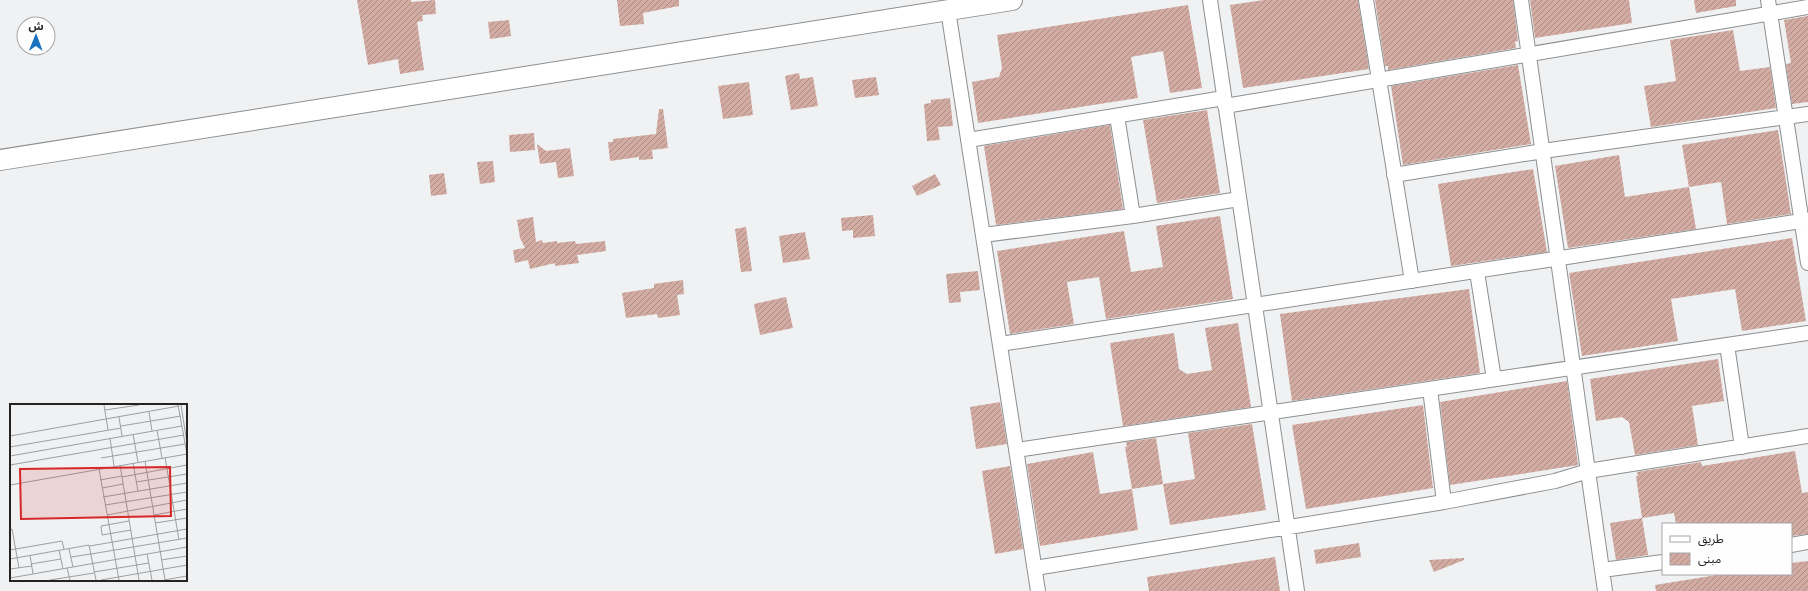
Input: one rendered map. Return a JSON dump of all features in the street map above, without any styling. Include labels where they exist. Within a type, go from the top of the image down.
[{"type":"street","points":[[0,160],[1012,0]]},
{"type":"street","points":[[1210,0],[1297,591]]},
{"type":"street","points":[[1366,0],[1412,281]]},
{"type":"street","points":[[1521,0],[1605,591]]},
{"type":"street","points":[[968,140],[1117,116],[1379,80],[1529,54],[1769,6],[1808,7]]},
{"type":"street","points":[[1769,6],[1786,118],[1805,221],[1808,263]]},
{"type":"street","points":[[948,10],[1038,591]]},
{"type":"street","points":[[1394,175],[1543,150],[1808,114]]},
{"type":"street","points":[[1117,116],[1133,216]]},
{"type":"street","points":[[983,235],[1133,216],[1239,199]]},
{"type":"street","points":[[1000,344],[1805,221]]},
{"type":"street","points":[[1477,272],[1494,379]]},
{"type":"street","points":[[1016,450],[1808,333]]},
{"type":"street","points":[[1727,345],[1742,447]]},
{"type":"street","points":[[1430,389],[1444,502]]},
{"type":"street","points":[[1034,568],[1444,502],[1555,481],[1588,471],[1808,436]]},
{"type":"street","points":[[1792,545],[1808,542]]},
{"type":"street","points":[[1602,570],[1662,562]]},
{"type":"building","points":[[357,0],[411,0],[411,2],[435,0],[436,14],[422,15],[423,21],[417,22],[424,70],[400,74],[398,59],[368,65]]},
{"type":"building","points":[[617,0],[679,0],[679,6],[643,13],[644,24],[620,26]]},
{"type":"building","points":[[1264,0],[1358,0],[1369,69],[1243,88],[1230,5]]},
{"type":"building","points":[[1375,0],[1513,0],[1518,41],[1515,42],[1516,48],[1388,70],[1388,66],[1385,66]]},
{"type":"building","points":[[1530,0],[1629,0],[1632,23],[1535,38]]},
{"type":"building","points":[[1694,0],[1736,0],[1736,6],[1696,13]]},
{"type":"building","points":[[1188,5],[1202,88],[1170,93],[1163,51],[1131,57],[1138,98],[978,123],[972,82],[999,77],[1002,68],[997,35]]},
{"type":"building","points":[[1808,16],[1808,102],[1792,104],[1786,64],[1791,63],[1784,20]]},
{"type":"building","points":[[509,20],[511,36],[490,39],[488,22]]},
{"type":"building","points":[[1733,30],[1740,71],[1770,67],[1776,108],[1651,127],[1644,86],[1676,81],[1670,40]]},
{"type":"building","points":[[1518,65],[1531,144],[1403,165],[1391,86]]},
{"type":"building","points":[[799,73],[800,79],[813,77],[818,106],[791,110],[785,76]]},
{"type":"building","points":[[876,77],[879,95],[855,98],[852,80]]},
{"type":"building","points":[[749,82],[753,115],[723,119],[718,86]]},
{"type":"building","points":[[950,98],[953,126],[938,127],[940,140],[927,141],[924,104],[931,103],[931,100]]},
{"type":"building","points":[[659,109],[663,109],[668,148],[652,150],[653,159],[639,160],[639,157],[610,161],[608,142],[613,142],[613,139],[656,134]]},
{"type":"building","points":[[1207,110],[1220,193],[1157,203],[1143,120]]},
{"type":"building","points":[[1110,125],[1123,209],[996,225],[984,146]]},
{"type":"building","points":[[1778,130],[1791,214],[1727,224],[1721,182],[1689,187],[1682,145]]},
{"type":"building","points":[[534,133],[535,150],[510,152],[509,135]]},
{"type":"building","points":[[537,144],[546,151],[570,148],[574,176],[558,178],[556,162],[540,164]]},
{"type":"building","points":[[1619,155],[1625,197],[1689,187],[1696,229],[1568,248],[1555,166]]},
{"type":"building","points":[[493,161],[495,182],[480,184],[477,162]]},
{"type":"building","points":[[1533,169],[1547,252],[1451,266],[1438,184]]},
{"type":"building","points":[[444,173],[447,194],[431,196],[429,175]]},
{"type":"building","points":[[935,174],[941,185],[917,196],[912,186]]},
{"type":"building","points":[[873,215],[875,236],[853,238],[853,230],[842,231],[841,218]]},
{"type":"building","points":[[1220,216],[1233,299],[1106,319],[1099,277],[1067,282],[1074,324],[1010,334],[997,251],[1124,231],[1131,272],[1163,267],[1156,226]]},
{"type":"building","points":[[533,217],[536,242],[542,240],[543,243],[575,241],[576,244],[605,241],[606,251],[577,255],[579,263],[555,266],[555,263],[530,269],[528,260],[515,263],[513,250],[525,248],[520,238],[517,220]]},
{"type":"building","points":[[746,227],[752,271],[741,272],[735,229]]},
{"type":"building","points":[[805,232],[810,259],[783,263],[779,236]]},
{"type":"building","points":[[1792,238],[1806,321],[1742,331],[1735,289],[1671,299],[1678,341],[1582,356],[1569,273]]},
{"type":"building","points":[[978,271],[980,290],[960,292],[961,302],[949,303],[946,274]]},
{"type":"building","points":[[683,280],[684,294],[677,295],[680,315],[658,318],[657,314],[626,318],[622,293],[654,288],[654,284]]},
{"type":"building","points":[[1469,289],[1480,373],[1292,401],[1280,314]]},
{"type":"building","points":[[786,297],[793,328],[760,335],[754,304]]},
{"type":"building","points":[[1238,323],[1251,407],[1123,426],[1110,343],[1174,333],[1179,369],[1187,374],[1212,370],[1205,328]]},
{"type":"building","points":[[1718,359],[1724,401],[1692,406],[1698,445],[1635,455],[1629,422],[1622,417],[1596,421],[1590,379]]},
{"type":"building","points":[[1567,381],[1578,465],[1450,485],[1440,402]]},
{"type":"building","points":[[1000,402],[1007,444],[976,449],[970,407]]},
{"type":"building","points":[[1423,405],[1433,488],[1306,509],[1292,425]]},
{"type":"building","points":[[1252,424],[1266,510],[1170,525],[1163,484],[1195,479],[1188,433]]},
{"type":"building","points":[[1156,438],[1163,484],[1132,489],[1125,447],[1127,447],[1126,442]]},
{"type":"building","points":[[1795,451],[1802,493],[1808,492],[1808,534],[1792,536],[1792,523],[1676,523],[1674,513],[1642,518],[1636,476],[1638,476],[1637,472],[1701,462],[1702,466]]},
{"type":"building","points":[[1093,452],[1100,494],[1132,489],[1138,530],[1040,546],[1027,464]]},
{"type":"building","points":[[1010,466],[1023,549],[995,554],[982,471]]},
{"type":"building","points":[[1642,518],[1648,555],[1616,560],[1610,523]]},
{"type":"building","points":[[1359,543],[1361,557],[1316,564],[1314,550]]},
{"type":"building","points":[[1275,557],[1280,591],[1149,591],[1147,577]]},
{"type":"building","points":[[1464,558],[1464,560],[1434,572],[1429,560]]},
{"type":"building","points":[[1808,561],[1808,591],[1656,591],[1655,585],[1717,575],[1792,575],[1792,563]]}]
